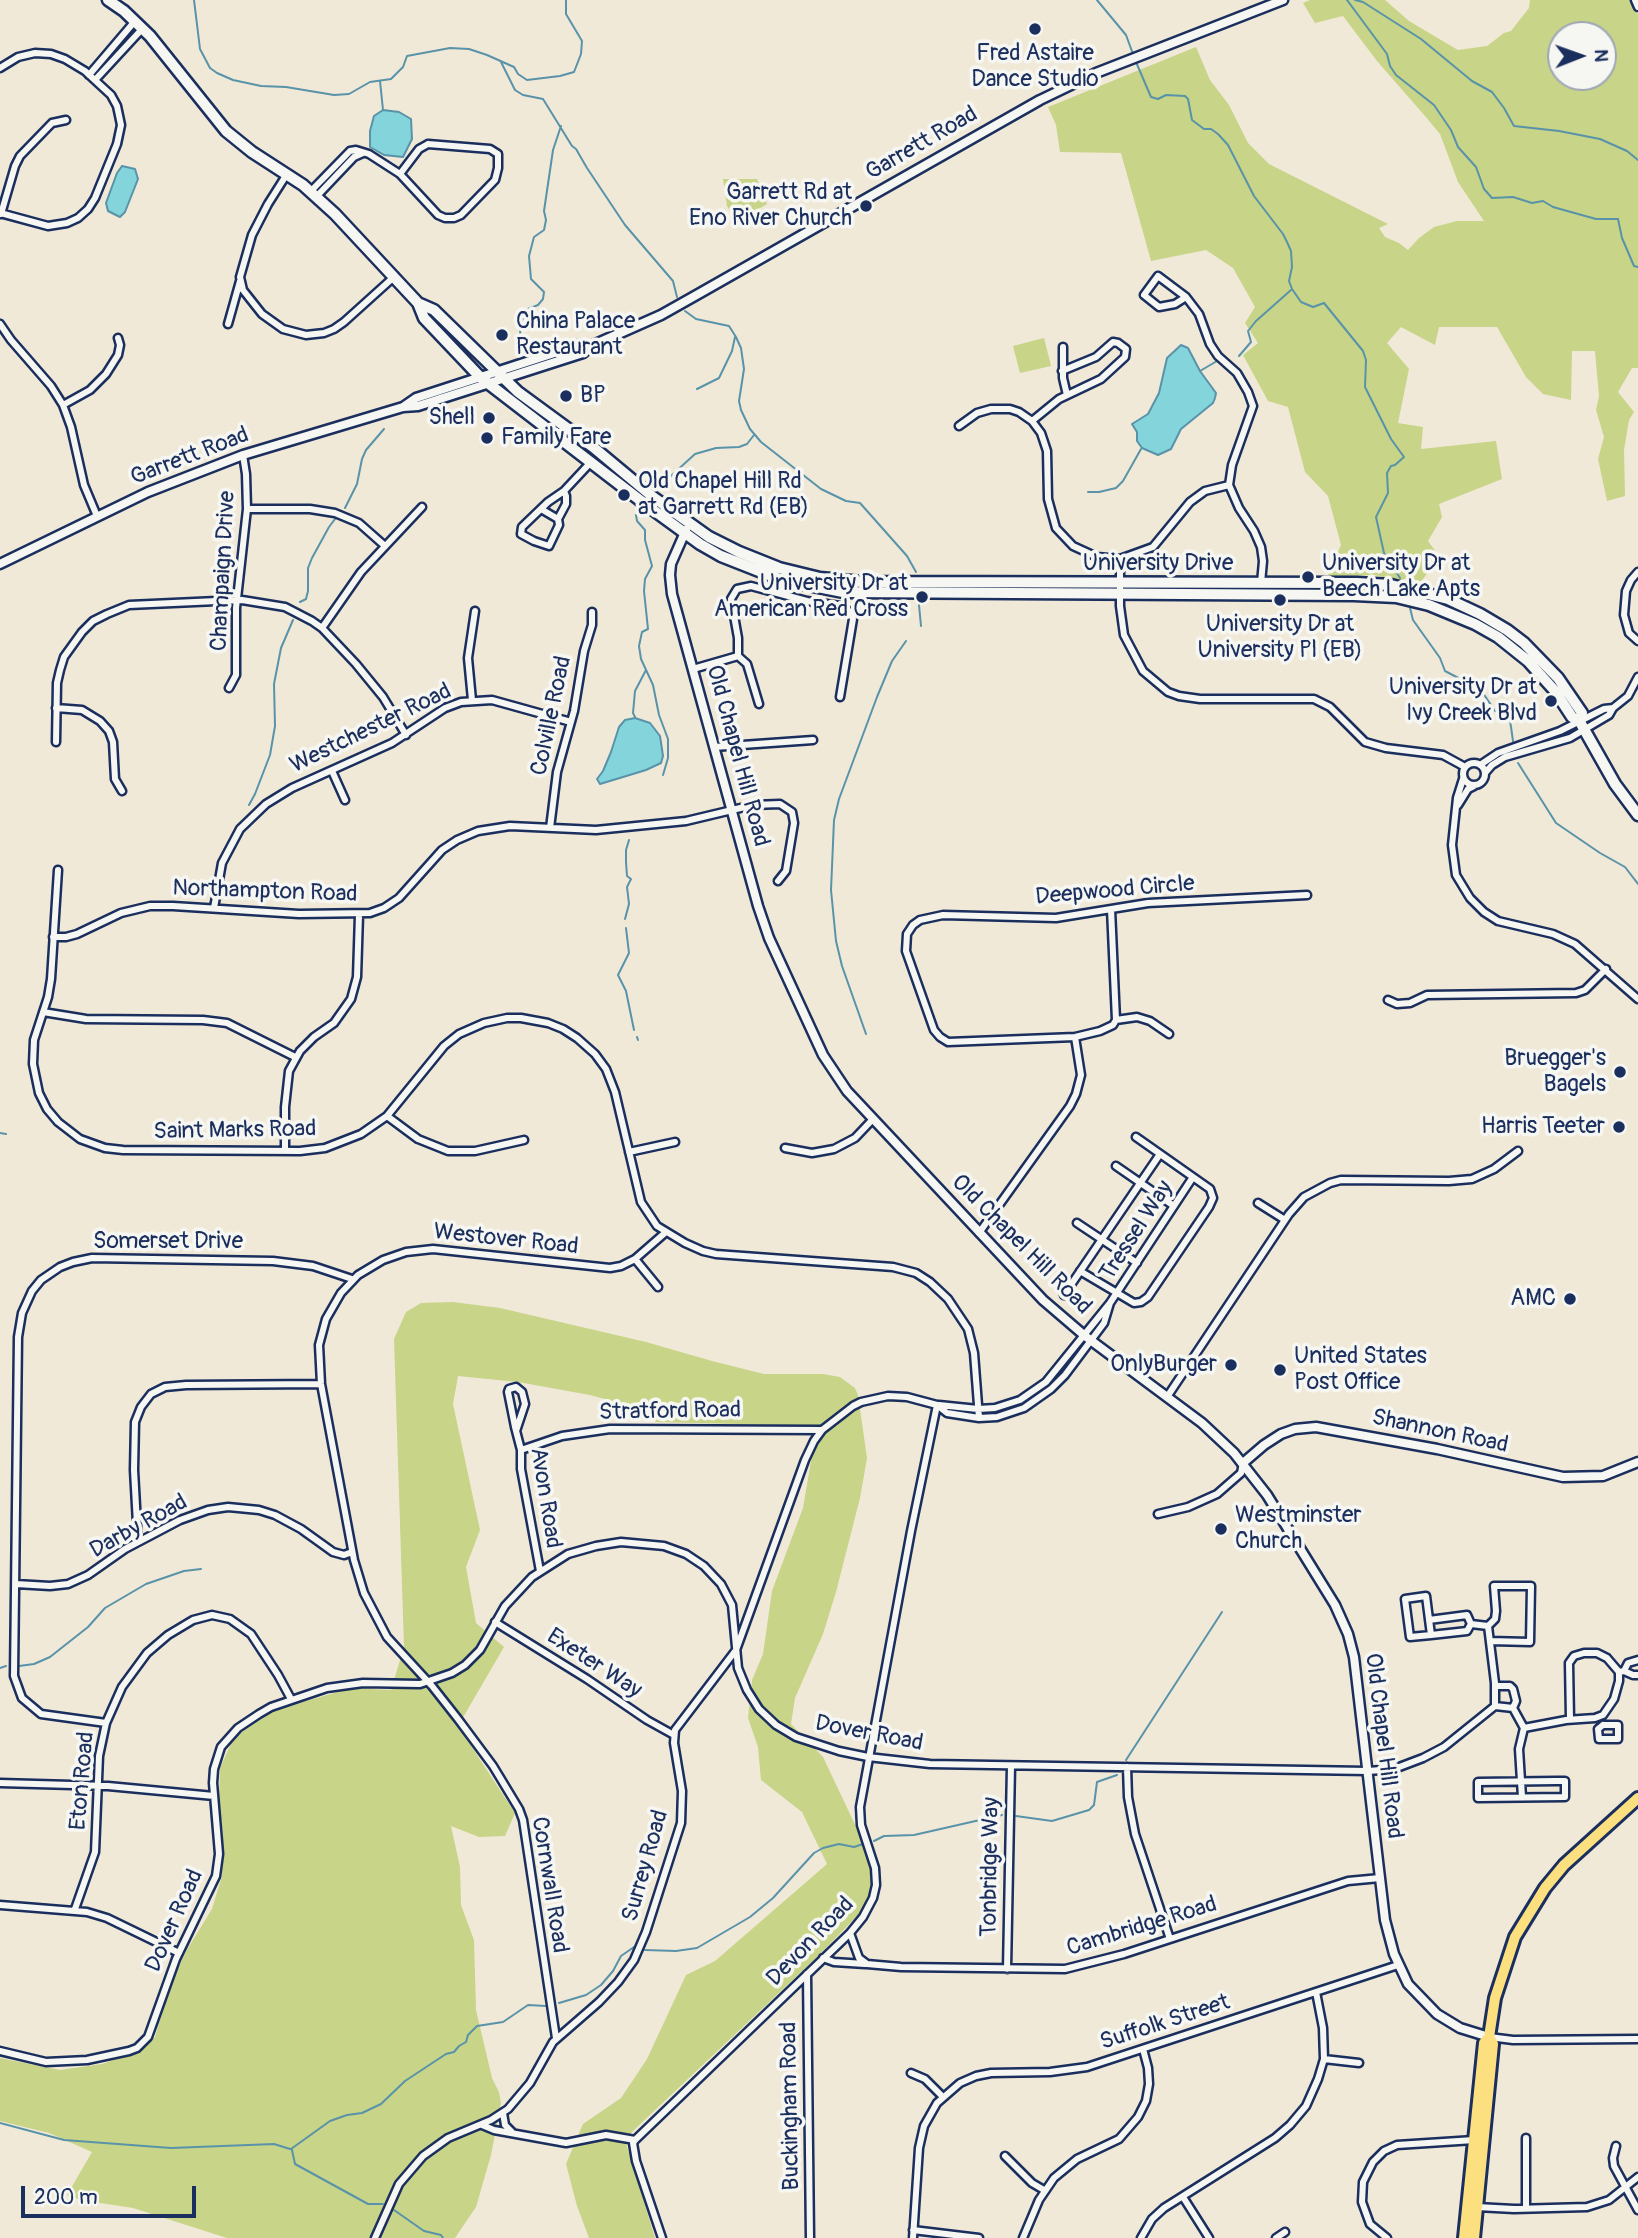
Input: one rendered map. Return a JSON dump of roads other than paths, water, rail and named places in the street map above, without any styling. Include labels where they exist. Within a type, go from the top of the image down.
[{"type":"main road","points":[[108,0],[139,24],[226,131],[314,194],[395,276],[418,303],[424,318],[485,381],[687,528]]},
{"type":"main road","points":[[418,303],[434,310],[518,392],[587,442],[687,528]]},
{"type":"main road","name":"University Drive","points":[[687,528],[753,559],[799,573],[842,581],[1357,583],[1391,585],[1429,593],[1462,605],[1507,630],[1548,666],[1566,688],[1582,713],[1582,726]]},
{"type":"main road","name":"University Drive","points":[[687,528],[721,556],[740,565],[782,580],[823,590],[866,594],[1354,595],[1396,597],[1429,604],[1475,624],[1516,650],[1543,676],[1572,717],[1582,726],[1615,784],[1638,815]]},
{"type":"main road","points":[[1464,2238],[1484,2043],[1489,2036],[1495,1998],[1514,1937],[1531,1908],[1564,1865],[1638,1798]]},
{"type":"main road","points":[[1474,2238],[1493,2044],[1489,2036]]},
{"type":"street","name":"Garrett Road","points":[[0,564],[176,480],[243,455],[403,407],[416,398],[485,381],[505,380],[583,354],[591,346],[673,308],[1021,109],[1072,84],[1283,0]]},
{"type":"street","points":[[1635,0],[1638,7]]},
{"type":"street","points":[[89,75],[112,48],[139,24]]},
{"type":"street","points":[[95,80],[119,54],[139,24]]},
{"type":"street","points":[[112,48],[119,54]]},
{"type":"street","points":[[0,68],[26,55],[43,53],[65,59],[95,80],[114,100],[120,113],[121,125],[117,144],[92,204],[73,221],[54,226],[41,225],[1,214],[20,156],[52,123],[66,120]]},
{"type":"street","points":[[314,194],[349,160],[364,153],[400,174],[438,215],[454,218],[461,215],[495,180],[499,159],[493,150],[428,144],[419,149],[400,174]]},
{"type":"street","points":[[228,324],[252,235],[288,174]]},
{"type":"street","points":[[240,279],[243,290],[268,320],[283,329],[312,335],[334,329],[395,276]]},
{"type":"street","points":[[1186,297],[1175,304],[1159,307],[1144,295],[1158,276],[1186,297],[1199,314],[1210,344],[1218,356],[1237,373],[1248,392],[1253,406],[1232,465],[1229,485],[1261,547],[1261,583]]},
{"type":"street","points":[[0,324],[51,386],[63,405],[84,485],[97,516]]},
{"type":"street","points":[[63,405],[90,390],[106,374],[118,355],[118,338]]},
{"type":"street","points":[[1032,421],[1042,411],[1108,373],[1125,358],[1126,349],[1114,342],[1096,358],[1062,371]]},
{"type":"street","name":"Garrett Road","points":[[485,381],[496,372],[579,345],[591,346]]},
{"type":"street","points":[[1063,347],[1062,371],[1067,396]]},
{"type":"street","points":[[959,426],[977,413],[991,410],[1010,409],[1032,421],[1041,433],[1047,451],[1048,499],[1056,528],[1069,543],[1097,557],[1120,559],[1153,547],[1190,502],[1205,491],[1229,485]]},
{"type":"street","name":"Champaign Drive","points":[[229,688],[236,675],[237,600],[247,509],[243,455]]},
{"type":"street","points":[[564,491],[567,499],[549,545],[527,539],[521,534],[520,531],[541,509],[564,491],[592,461]]},
{"type":"street","points":[[323,628],[350,586],[422,507]]},
{"type":"street","points":[[247,509],[329,511],[359,523],[385,546]]},
{"type":"street","points":[[541,509],[558,519]]},
{"type":"street","name":"Old Chapel Hill Road","points":[[687,528],[673,558],[670,581],[714,747],[769,938],[823,1055],[836,1077],[1043,1300],[1088,1339],[1211,1431],[1243,1463],[1267,1495],[1343,1622],[1356,1665],[1385,1920],[1398,1965],[1415,1993],[1437,2014],[1460,2028],[1489,2036],[1513,2039],[1638,2039]]},
{"type":"street","points":[[1120,559],[1122,626],[1131,650],[1147,675],[1168,692],[1200,699],[1314,699],[1330,707],[1365,742],[1386,748],[1443,754],[1465,767]]},
{"type":"street","points":[[1638,572],[1630,580],[1626,591],[1624,615],[1629,633],[1638,641]]},
{"type":"street","points":[[759,704],[747,664],[738,656],[738,638],[731,599],[737,589],[751,586],[807,601],[840,606],[849,611],[853,619],[840,697]]},
{"type":"street","points":[[56,742],[57,683],[64,657],[93,621],[119,608],[139,603],[237,600],[285,607],[323,628],[383,697],[406,735]]},
{"type":"street","points":[[472,700],[468,658],[475,611]]},
{"type":"street","name":"Colville Road","points":[[550,828],[557,772],[571,722],[584,651],[592,625],[592,612]]},
{"type":"street","points":[[693,669],[738,656]]},
{"type":"street","points":[[1455,810],[1468,789],[1482,782],[1492,765],[1505,757],[1570,738],[1604,709],[1613,708],[1628,696],[1638,677]]},
{"type":"street","name":"Westchester Road","points":[[214,908],[222,863],[231,845],[245,823],[275,797],[406,735],[445,708],[472,700],[503,702],[571,722]]},
{"type":"street","points":[[57,708],[82,710],[100,721],[109,731],[113,742],[115,779],[122,791]]},
{"type":"street","points":[[1582,726],[1498,753],[1480,765],[1470,764],[1465,767],[1455,810],[1452,845],[1456,874],[1476,905],[1498,921],[1565,939],[1606,969],[1638,999]]},
{"type":"street","points":[[714,747],[813,740]]},
{"type":"street","points":[[1480,765],[1485,773]]},
{"type":"street","points":[[332,771],[345,800]]},
{"type":"street","points":[[1463,779],[1474,786]]},
{"type":"street","name":"Northampton Road","points":[[53,937],[77,934],[121,913],[150,906],[359,915],[378,911],[391,904],[442,850],[461,838],[491,828],[510,826],[596,830],[700,818],[753,805],[780,804],[792,812],[794,823],[786,871],[778,881]]},
{"type":"street","name":"Saint Marks Road","points":[[58,870],[51,979],[32,1049],[33,1073],[37,1087],[54,1117],[80,1139],[114,1149],[311,1151],[334,1145],[361,1134],[387,1116],[435,1055],[459,1034],[495,1020],[535,1020],[563,1029],[577,1038],[606,1069],[615,1092],[641,1202],[650,1218],[666,1232]]},
{"type":"street","name":"Deepwood Circle","points":[[1169,1034],[1142,1018],[1116,1020],[1100,1031],[1075,1037],[957,1043],[943,1040],[934,1030],[922,998],[906,951],[906,939],[913,925],[925,918],[943,915],[1056,918],[1148,903],[1307,895]]},
{"type":"street","points":[[1111,909],[1116,1020]]},
{"type":"street","points":[[285,1151],[289,1071],[295,1057],[314,1037],[334,1023],[351,999],[357,977],[359,915]]},
{"type":"street","points":[[1388,1000],[1397,1004],[1410,1003],[1427,995],[1576,993],[1585,990],[1606,969]]},
{"type":"street","points":[[43,1012],[86,1019],[203,1020],[227,1023],[295,1057]]},
{"type":"street","points":[[979,1233],[1076,1094],[1081,1075],[1075,1037]]},
{"type":"street","points":[[387,1116],[418,1139],[448,1151],[475,1152],[524,1140]]},
{"type":"street","points":[[785,1148],[812,1153],[834,1149],[855,1138],[873,1119]]},
{"type":"street","points":[[1080,1271],[1134,1303],[1141,1302],[1148,1297],[1213,1198],[1210,1189],[1136,1137]]},
{"type":"street","points":[[629,1152],[676,1142]]},
{"type":"street","points":[[1167,1397],[1285,1220],[1304,1197],[1333,1182],[1354,1179],[1472,1179],[1494,1169],[1518,1151]]},
{"type":"street","points":[[1064,1295],[1160,1154]]},
{"type":"street","points":[[1116,1166],[1174,1206]]},
{"type":"street","name":"Tressel Way","points":[[1088,1339],[1194,1177]]},
{"type":"street","points":[[1258,1203],[1285,1220]]},
{"type":"street","points":[[1077,1223],[1137,1263]]},
{"type":"street","points":[[666,1232],[700,1250],[716,1254],[893,1267],[916,1273],[948,1299],[968,1329],[974,1353],[979,1418]]},
{"type":"street","name":"Westover Road","points":[[428,1682],[380,1627],[363,1593],[352,1552],[321,1384],[318,1353],[323,1328],[336,1300],[352,1279],[376,1263],[420,1250],[446,1250],[599,1267],[621,1266],[635,1259],[666,1232]]},
{"type":"street","name":"Somerset Drive","points":[[106,1723],[46,1716],[31,1708],[22,1698],[15,1683],[19,1327],[25,1305],[41,1280],[65,1265],[93,1258],[273,1261],[313,1266],[352,1279]]},
{"type":"street","points":[[635,1259],[658,1287]]},
{"type":"street","points":[[674,1735],[676,1727],[736,1650],[805,1460],[822,1430],[845,1410],[878,1398],[898,1396],[937,1405],[978,1409],[1007,1405],[1034,1392],[1088,1339]]},
{"type":"street","points":[[937,1405],[947,1413],[979,1418],[1010,1413],[1038,1400],[1065,1375],[1088,1339]]},
{"type":"street","points":[[138,1542],[134,1470],[135,1422],[141,1407],[151,1394],[165,1387],[186,1385],[321,1384]]},
{"type":"street","name":"Avon Road","points":[[516,1431],[525,1404],[522,1392],[516,1387],[508,1392],[516,1431],[521,1450],[521,1469],[540,1571]]},
{"type":"street","name":"Devon Road","points":[[635,2140],[849,1933],[868,1910],[876,1885],[875,1863],[861,1825],[860,1813],[868,1757],[937,1405]]},
{"type":"street","name":"Shannon Road","points":[[1243,1463],[1281,1434],[1316,1426],[1563,1477],[1603,1476],[1638,1462]]},
{"type":"street","name":"Stratford Road","points":[[521,1450],[562,1436],[610,1429],[822,1430]]},
{"type":"street","points":[[1158,1514],[1188,1507],[1217,1494],[1242,1471],[1243,1463]]},
{"type":"street","name":"Darby Road","points":[[16,1584],[68,1584],[188,1516],[228,1507],[259,1510],[275,1515],[301,1529],[333,1552],[344,1555],[352,1552]]},
{"type":"street","name":"Dover Road","points":[[0,2051],[53,2062],[98,2059],[137,2048],[144,2043],[151,2031],[179,1953],[213,1884],[218,1865],[215,1766],[225,1742],[246,1721],[291,1699],[327,1688],[373,1683],[410,1685],[452,1673],[471,1660],[485,1643],[495,1622],[516,1593],[540,1571],[568,1555],[605,1544],[638,1542],[664,1546],[681,1552],[704,1566],[724,1589],[734,1612],[738,1668],[759,1709],[776,1725],[796,1737],[868,1757],[930,1764],[1368,1772],[1394,1769],[1423,1758],[1444,1746],[1495,1706]]},
{"type":"street","points":[[1490,1642],[1530,1642],[1531,1586],[1494,1586],[1496,1615],[1488,1626],[1490,1642],[1496,1686],[1495,1706],[1513,1708]]},
{"type":"street","points":[[1431,1635],[1426,1596],[1405,1599],[1410,1637],[1431,1635],[1466,1631],[1471,1623]]},
{"type":"street","points":[[1429,1620],[1467,1615],[1471,1623]]},
{"type":"street","name":"Eton Road","points":[[75,1909],[95,1852],[99,1756],[106,1723],[122,1686],[147,1653],[177,1629],[207,1616],[235,1620],[251,1634],[291,1699]]},
{"type":"street","name":"Exeter Way","points":[[495,1622],[674,1735]]},
{"type":"street","points":[[1471,1623],[1488,1626]]},
{"type":"street","points":[[1570,1719],[1569,1663],[1574,1656],[1597,1653],[1621,1671],[1638,1675]]},
{"type":"street","points":[[1524,1728],[1570,1719],[1600,1717],[1607,1712],[1614,1699],[1621,1671],[1628,1663],[1638,1660]]},
{"type":"street","name":"Cornwall Road","points":[[428,1682],[493,1766],[523,1820],[556,2038]]},
{"type":"street","points":[[1496,1686],[1510,1686],[1513,1689],[1516,1701],[1513,1708]]},
{"type":"street","points":[[1513,1708],[1524,1728],[1519,1749],[1522,1797]]},
{"type":"street","points":[[1600,1717],[1603,1725]]},
{"type":"street","name":"Surrey Road","points":[[375,2238],[399,2184],[423,2156],[448,2138],[503,2113],[520,2097],[556,2038],[599,2002],[626,1973],[638,1954],[681,1823],[682,1791],[674,1735]]},
{"type":"street","name":"Tonbridge Way","points":[[1007,1969],[1011,1766]]},
{"type":"street","points":[[1127,1768],[1128,1797],[1135,1834],[1170,1939]]},
{"type":"street","points":[[1478,1782],[1565,1782],[1565,1797],[1522,1797],[1478,1798],[1478,1782]]},
{"type":"street","points":[[0,1783],[98,1786],[214,1796]]},
{"type":"street","name":"Cambridge Road","points":[[823,1958],[834,1962],[901,1968],[1065,1969],[1170,1939],[1348,1881],[1380,1878]]},
{"type":"street","points":[[0,1905],[75,1909],[107,1918],[179,1953]]},
{"type":"street","points":[[849,1933],[859,1958],[867,1964]]},
{"type":"street","name":"Suffolk Street","points":[[943,2096],[975,2076],[1087,2067],[1398,1965]]},
{"type":"street","name":"Buckingham Road","points":[[807,1974],[810,2238]]},
{"type":"street","points":[[1141,2238],[1152,2219],[1275,2138],[1306,2106],[1324,2059],[1323,2028],[1315,1992]]},
{"type":"street","points":[[1219,2024],[1222,2033]]},
{"type":"street","points":[[1023,2238],[1044,2190],[1070,2163],[1112,2144],[1133,2126],[1142,2109],[1149,2084],[1143,2049]]},
{"type":"street","points":[[1324,2059],[1359,2063]]},
{"type":"street","points":[[911,2073],[925,2079],[943,2096],[928,2117],[921,2137],[913,2238]]},
{"type":"street","points":[[503,2113],[505,2125],[513,2133]]},
{"type":"street","points":[[482,2124],[494,2130],[566,2143],[606,2135],[635,2140],[635,2155],[662,2238]]},
{"type":"street","points":[[1526,2138],[1526,2208]]},
{"type":"street","points":[[1387,2238],[1370,2224],[1362,2202],[1363,2182],[1373,2162],[1384,2151],[1397,2145],[1474,2140]]},
{"type":"street","points":[[1616,2146],[1614,2166],[1638,2210]]},
{"type":"street","points":[[1005,2156],[1044,2190]]},
{"type":"street","points":[[1477,2207],[1587,2207],[1609,2200],[1638,2177]]},
{"type":"street","points":[[1183,2197],[1209,2238]]},
{"type":"street","points":[[914,2230],[979,2238]]},
{"type":"street","points":[[1276,2238],[1285,2232]]},
{"type":"water","points":[[383,110],[399,112],[411,119],[412,139],[403,157],[384,155],[370,147],[374,116]]},
{"type":"water","points":[[122,166],[135,169],[138,179],[125,212],[120,217],[108,211],[106,203]]},
{"type":"water","points":[[1181,345],[1188,348],[1216,393],[1215,398],[1213,403],[1181,429],[1171,449],[1158,455],[1142,448],[1132,424],[1148,414],[1159,393],[1167,358]]},
{"type":"water","points":[[635,718],[650,723],[660,736],[663,756],[661,763],[600,784],[597,779],[603,771],[619,727],[625,720]]},
{"type":"waterway","points":[[194,0],[200,49],[210,68],[217,73],[233,80],[261,86],[334,95],[349,94],[370,82],[391,79],[403,67],[407,56],[450,48],[469,49],[487,55],[514,67],[518,74],[527,80],[574,72],[581,54],[582,41],[566,14],[566,0]]},
{"type":"waterway","points":[[1097,0],[1126,35],[1133,54]]},
{"type":"waterway","points":[[1347,0],[1387,54],[1396,75],[1434,105],[1451,130],[1458,147],[1476,167],[1484,189],[1492,198],[1513,197],[1532,203],[1543,201],[1553,207],[1596,219],[1618,219],[1622,238],[1634,266],[1638,267]]},
{"type":"waterway","points":[[1355,0],[1363,2],[1421,39],[1472,81],[1492,92],[1514,126],[1600,139],[1627,151],[1638,160]]},
{"type":"waterway","points":[[501,62],[515,90],[523,95],[543,99],[625,225],[673,281],[677,297]]},
{"type":"waterway","points":[[1136,62],[1151,97],[1158,99],[1166,95],[1185,96],[1192,120],[1204,129],[1211,129],[1228,145],[1254,196],[1287,242],[1291,251],[1289,281],[1292,289],[1301,302],[1313,307],[1324,303],[1363,351],[1366,360],[1365,387],[1391,439],[1404,457],[1391,466],[1387,473],[1388,493],[1376,517],[1384,553],[1400,578]]},
{"type":"waterway","points":[[380,81],[383,110]]},
{"type":"waterway","points":[[520,335],[521,322],[528,309],[538,305],[543,299],[544,292],[531,279],[529,256],[534,237],[544,230],[544,211],[553,150],[561,126]]},
{"type":"waterway","points":[[1239,356],[1251,342],[1248,331],[1291,290]]},
{"type":"waterway","points":[[685,311],[696,319],[729,326],[736,337],[741,348],[744,369],[739,401],[741,410],[750,429],[761,442],[821,489],[846,501],[860,503],[907,556],[916,572]]},
{"type":"waterway","points":[[697,389],[719,378],[732,351],[735,337]]},
{"type":"waterway","points":[[1200,371],[1217,361]]},
{"type":"waterway","points":[[345,508],[357,484],[366,450],[384,429]]},
{"type":"waterway","points":[[661,485],[695,454],[716,448],[739,447],[747,444],[754,435]]},
{"type":"waterway","points":[[1088,492],[1116,488],[1123,481],[1141,449]]},
{"type":"waterway","points":[[636,515],[637,521],[645,530],[652,566],[645,579],[644,591],[648,629],[642,632],[639,646],[668,739],[668,758],[663,775]]},
{"type":"waterway","points":[[300,602],[306,599],[308,568],[312,558],[335,519]]},
{"type":"waterway","points":[[919,605],[921,626]]},
{"type":"waterway","points":[[1410,608],[1413,620],[1440,658],[1445,671],[1483,693],[1495,711],[1505,714],[1510,720],[1513,741]]},
{"type":"waterway","points":[[249,805],[270,755],[275,726],[274,684],[281,648],[293,620]]},
{"type":"waterway","points":[[866,1034],[836,941],[831,890],[834,820],[839,799],[877,697],[892,661],[906,641]]},
{"type":"waterway","points":[[635,717],[635,691],[646,670]]},
{"type":"waterway","points":[[1518,763],[1556,823],[1625,867],[1638,884]]},
{"type":"waterway","points":[[625,919],[629,904],[627,887],[631,879],[627,876],[626,862],[629,840]]},
{"type":"waterway","points":[[626,928],[629,953],[618,975],[626,991],[634,1030]]},
{"type":"waterway","points":[[0,1133],[6,1134]]},
{"type":"waterway","points":[[19,1666],[34,1664],[50,1657],[88,1627],[105,1608],[146,1584],[184,1571],[201,1569]]},
{"type":"waterway","points":[[1126,1760],[1222,1612]]},
{"type":"waterway","points":[[0,1668],[6,1666]]},
{"type":"waterway","points":[[1016,1816],[1052,1821],[1089,1810],[1094,1805],[1097,1782],[1117,1775]]},
{"type":"waterway","points":[[874,1841],[884,1836],[914,1835],[1002,1815]]},
{"type":"waterway","points":[[645,1950],[676,1951],[697,1948],[750,1917],[773,1898],[814,1853],[839,1844],[854,1847],[863,1844]]},
{"type":"waterway","points":[[559,2003],[586,1995],[601,1985],[621,1956],[634,1947]]},
{"type":"waterway","points":[[291,2149],[330,2121],[362,2113],[381,2104],[405,2081],[446,2054],[454,2052],[466,2042],[468,2035],[477,2026],[503,2022],[528,2005],[546,2006]]},
{"type":"waterway","points":[[0,2123],[64,2140],[171,2148],[274,2144],[290,2149]]},
{"type":"waterway","points":[[292,2150],[295,2164],[368,2204],[383,2204]]},
{"type":"waterway","points":[[394,2210],[424,2231],[441,2235],[443,2238]]},
{"type":"place","name":"Fred Astaire Dance Studio","points":[[1035,29]]},
{"type":"place","name":"Garrett Rd at Eno River Church","points":[[866,206]]},
{"type":"place","name":"China Palace Restaurant","points":[[502,335]]},
{"type":"place","name":"BP","points":[[566,396]]},
{"type":"place","name":"Shell","points":[[489,418]]},
{"type":"place","name":"Family Fare","points":[[487,438]]},
{"type":"place","name":"Old Chapel Hill Rd at Garrett Rd (EB)","points":[[624,495]]},
{"type":"place","name":"University Dr at Beech Lake Apts","points":[[1308,577]]},
{"type":"place","name":"University Dr at American Red Cross","points":[[922,597]]},
{"type":"place","name":"University Dr at University Pl (EB)","points":[[1280,600]]},
{"type":"place","name":"University Dr at Ivy Creek Blvd","points":[[1551,701]]},
{"type":"place","name":"Bruegger's Bagels","points":[[1620,1072]]},
{"type":"place","name":"Harris Teeter","points":[[1619,1127]]},
{"type":"place","name":"AMC","points":[[1570,1299]]},
{"type":"place","name":"OnlyBurger","points":[[1231,1365]]},
{"type":"place","name":"United States Post Office","points":[[1280,1370]]},
{"type":"place","name":"Westminster Church","points":[[1221,1529]]}]
